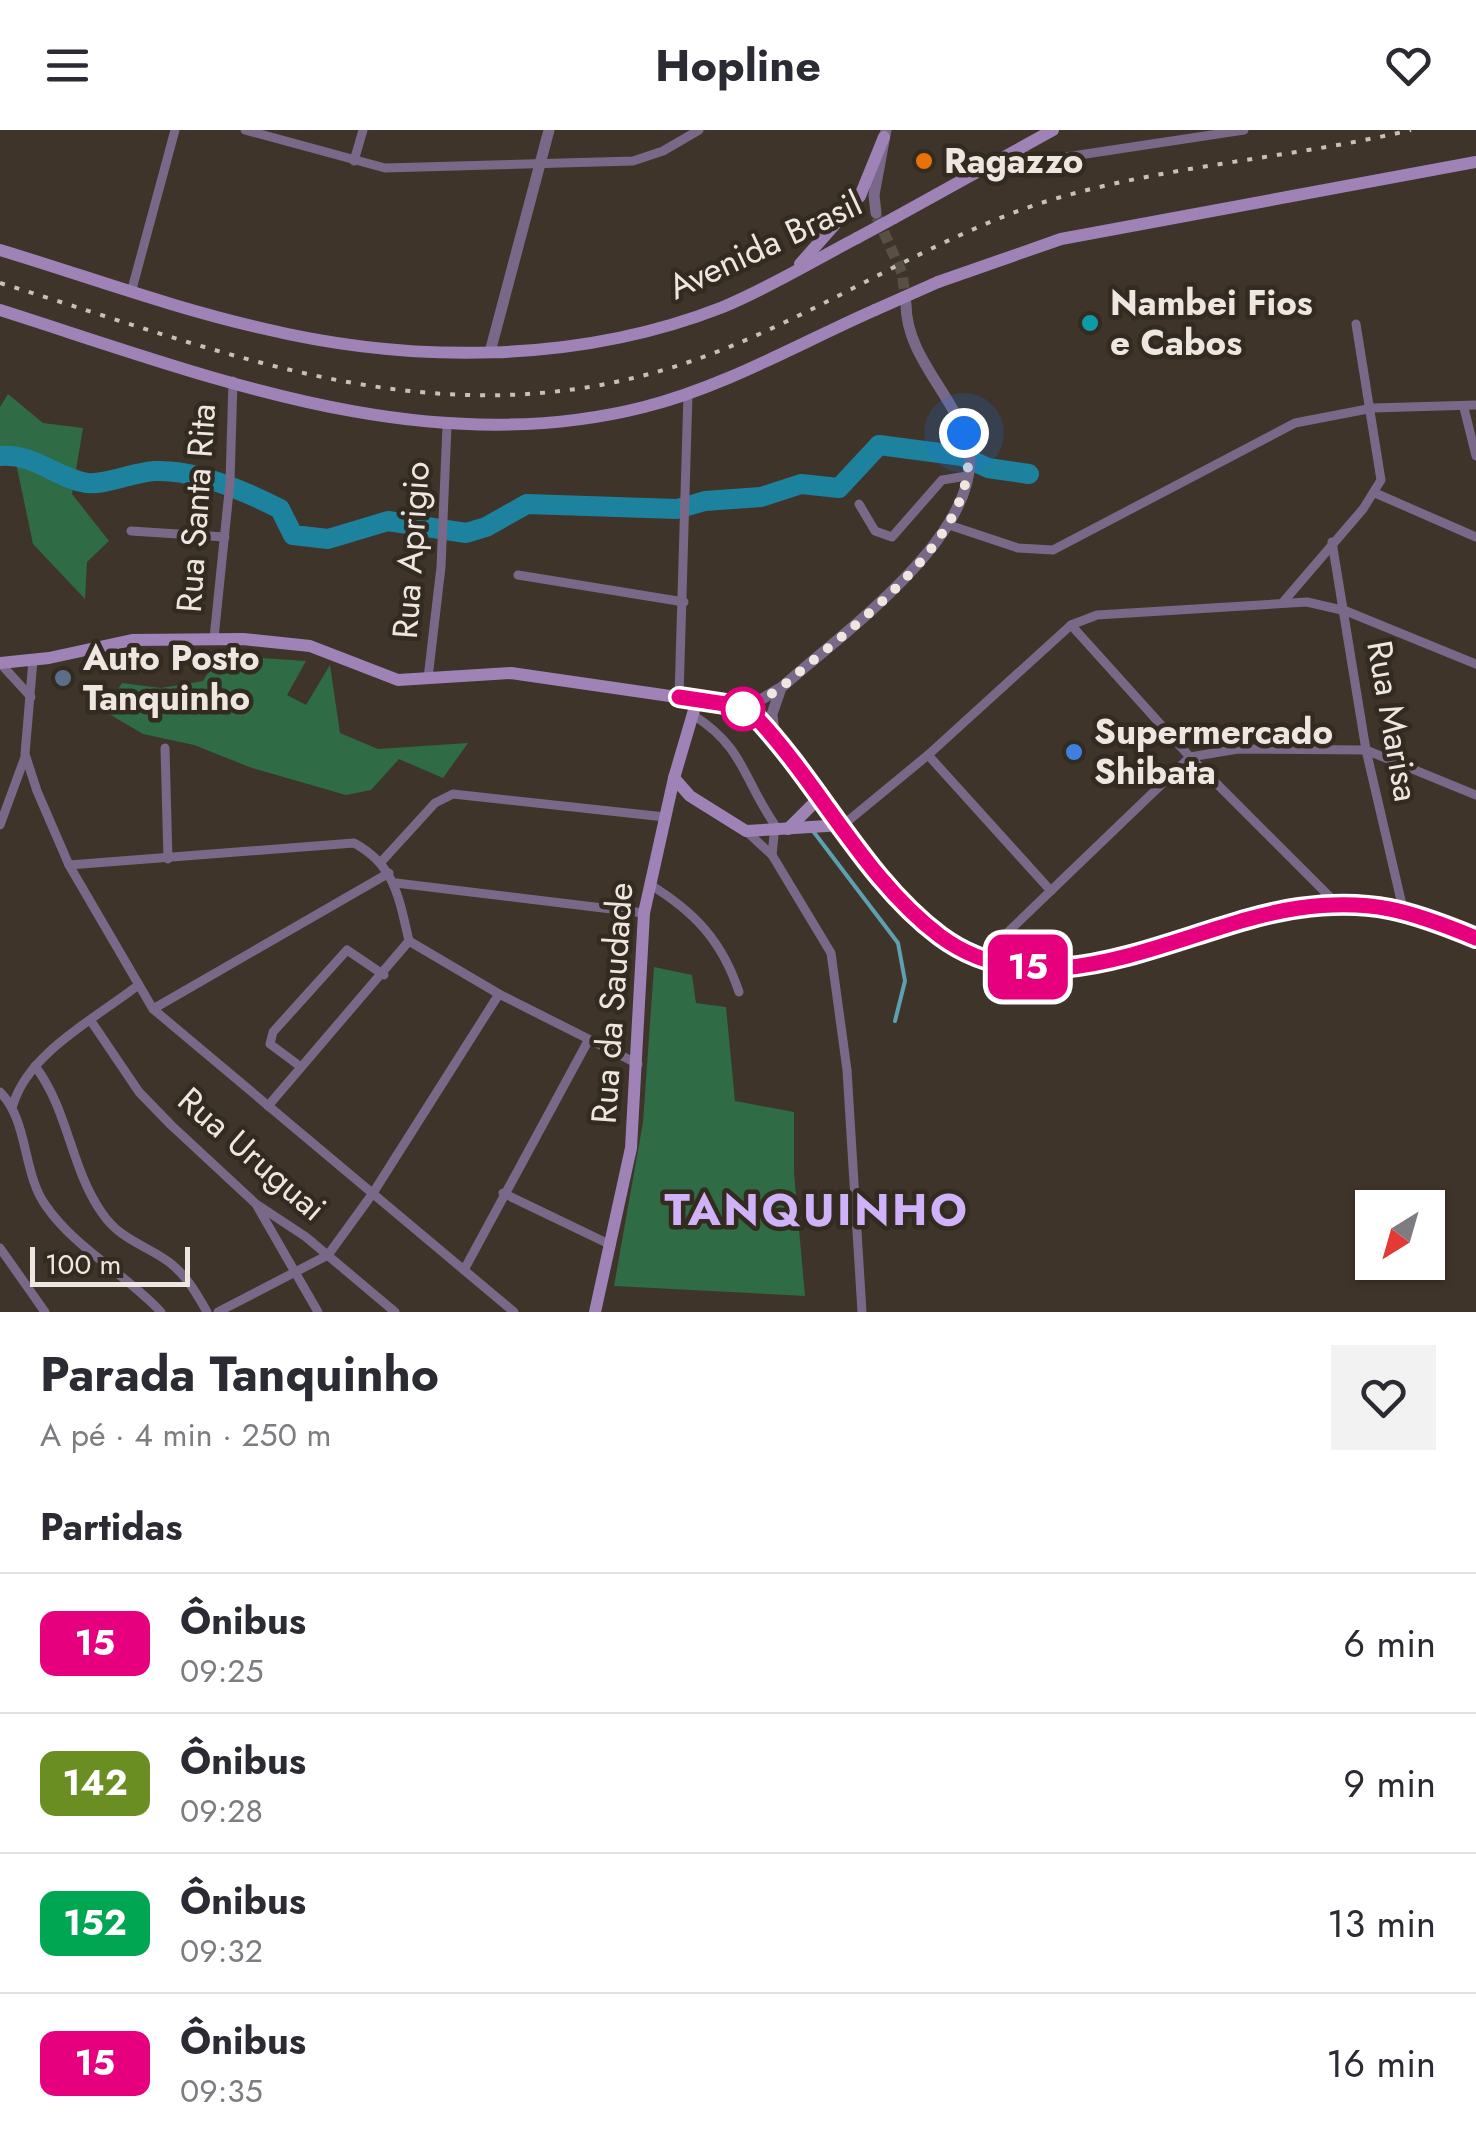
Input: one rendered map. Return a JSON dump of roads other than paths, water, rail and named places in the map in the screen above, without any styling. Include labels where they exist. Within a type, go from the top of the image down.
[{"type":"main road","name":"Avenida Brasil","points":[[0,250],[260,328],[368,348],[490,352],[589,342],[652,329],[723,307],[1053,130]]},
{"type":"main road","points":[[791,273],[860,196],[885,134]]},
{"type":"main road","points":[[0,310],[233,381],[382,419],[447,426],[575,420],[646,407],[688,393],[938,282],[1061,239],[1476,162]]},
{"type":"main road","points":[[0,662],[33,660],[132,640],[214,638],[310,646],[392,678],[511,673],[732,705],[754,715],[774,737],[908,908],[944,939],[982,957],[1033,968],[1080,966],[1258,916],[1338,905],[1403,909],[1476,938]]},
{"type":"main road","name":"Rua da Saudade","points":[[595,1312],[631,1148],[644,913],[674,778],[697,700]]},
{"type":"main road","points":[[674,778],[690,796],[746,831],[842,825]]},
{"type":"main road","points":[[669,800],[690,796]]},
{"type":"main road","points":[[782,829],[820,796]]},
{"type":"street","points":[[132,289],[175,130]]},
{"type":"street","points":[[244,130],[354,161],[414,170],[634,160],[663,151],[699,130]]},
{"type":"street","points":[[354,161],[363,130]]},
{"type":"street","points":[[490,352],[548,130]]},
{"type":"street","points":[[1015,153],[1046,160],[1244,130]]},
{"type":"street","points":[[876,213],[874,195],[885,134]]},
{"type":"street","points":[[732,705],[762,700],[782,687],[912,570],[949,524],[970,455],[964,433],[910,333],[906,304]]},
{"type":"street","points":[[1284,600],[1375,493],[1382,464],[1356,324]]},
{"type":"street","name":"Rua Santa Rita","points":[[214,638],[226,537],[233,381]]},
{"type":"street","points":[[679,697],[688,393]]},
{"type":"street","points":[[949,524],[1018,548],[1053,550],[1294,423],[1373,408],[1476,405]]},
{"type":"street","points":[[1464,408],[1476,456]]},
{"type":"street","name":"Rua Aprigio","points":[[428,678],[444,534],[447,426]]},
{"type":"street","points":[[859,504],[875,531],[886,538],[942,480],[967,474]]},
{"type":"street","points":[[1375,493],[1476,537]]},
{"type":"street","points":[[131,531],[226,537]]},
{"type":"street","name":"Rua Marisa","points":[[1332,542],[1366,750],[1403,909]]},
{"type":"street","points":[[518,575],[684,602]]},
{"type":"street","points":[[842,825],[928,755],[1071,625],[1097,615],[1284,600],[1346,611],[1476,664]]},
{"type":"street","points":[[1071,625],[1190,757],[1338,905]]},
{"type":"street","points":[[0,825],[26,754],[33,660]]},
{"type":"street","points":[[0,662],[31,697]]},
{"type":"street","points":[[774,737],[772,714],[782,687]]},
{"type":"street","points":[[692,715],[738,753],[758,803],[782,829],[772,856]]},
{"type":"street","points":[[165,748],[168,859]]},
{"type":"street","points":[[982,957],[1190,757],[1238,749],[1366,750],[1476,795]]},
{"type":"street","points":[[26,754],[69,866],[153,1009],[514,1312]]},
{"type":"street","points":[[928,755],[1051,890]]},
{"type":"street","points":[[382,862],[435,803],[453,794],[666,817]]},
{"type":"street","points":[[746,831],[772,856],[832,953],[847,1070],[862,1312]]},
{"type":"street","points":[[69,866],[354,843],[382,862],[396,883],[409,940],[499,994],[638,1064]]},
{"type":"street","points":[[153,1009],[389,872]]},
{"type":"street","points":[[396,883],[644,913]]},
{"type":"street","points":[[649,884],[697,918],[718,941],[739,992]]},
{"type":"street","points":[[268,1106],[384,975],[409,940]]},
{"type":"street","points":[[301,1067],[270,1044],[272,1032],[346,950],[384,975]]},
{"type":"street","points":[[13,1104],[18,1086],[35,1066],[137,986]]},
{"type":"street","points":[[218,1312],[328,1255],[373,1194],[499,994]]},
{"type":"street","name":"Rua Uruguai","points":[[91,1021],[140,1092],[256,1204],[328,1255],[396,1312]]},
{"type":"street","points":[[464,1270],[588,1041]]},
{"type":"street","points":[[35,1066],[61,1108],[89,1194],[104,1218],[118,1234],[165,1258],[207,1312]]},
{"type":"street","points":[[0,1092],[13,1104],[43,1203],[72,1234],[161,1312]]},
{"type":"street","points":[[503,1194],[611,1245]]},
{"type":"street","points":[[256,1204],[318,1312]]},
{"type":"street","points":[[1,1253],[45,1312]]},
{"type":"street","points":[[145,1312],[153,1303]]},
{"type":"waterway","points":[[0,456],[24,458],[87,483],[155,471],[203,477],[280,509],[293,535],[328,539],[388,521],[466,533],[486,527],[527,504],[677,509],[705,501],[761,497],[801,484],[839,488],[879,445],[962,456],[988,468],[1029,474]]},
{"type":"waterway","points":[[813,831],[898,943],[905,981],[895,1021]]},
{"type":"tunnel","points":[[877,217],[902,273],[906,303]]},
{"type":"railway","points":[[0,283],[268,365],[355,383],[443,394],[532,394],[624,380],[719,351],[959,236],[1041,203],[1133,180],[1411,130]]},
{"type":"place","name":"Ragazzo","points":[[924,161]]},
{"type":"place","name":"Nambei Fios e Cabos","points":[[1090,323]]},
{"type":"place","name":"Auto Posto Tanquinho","points":[[63,678]]},
{"type":"place","name":"Supermercado Shibata","points":[[1074,752]]},
{"type":"district","name":"TANQUINHO","points":[[817,1209]]}]
